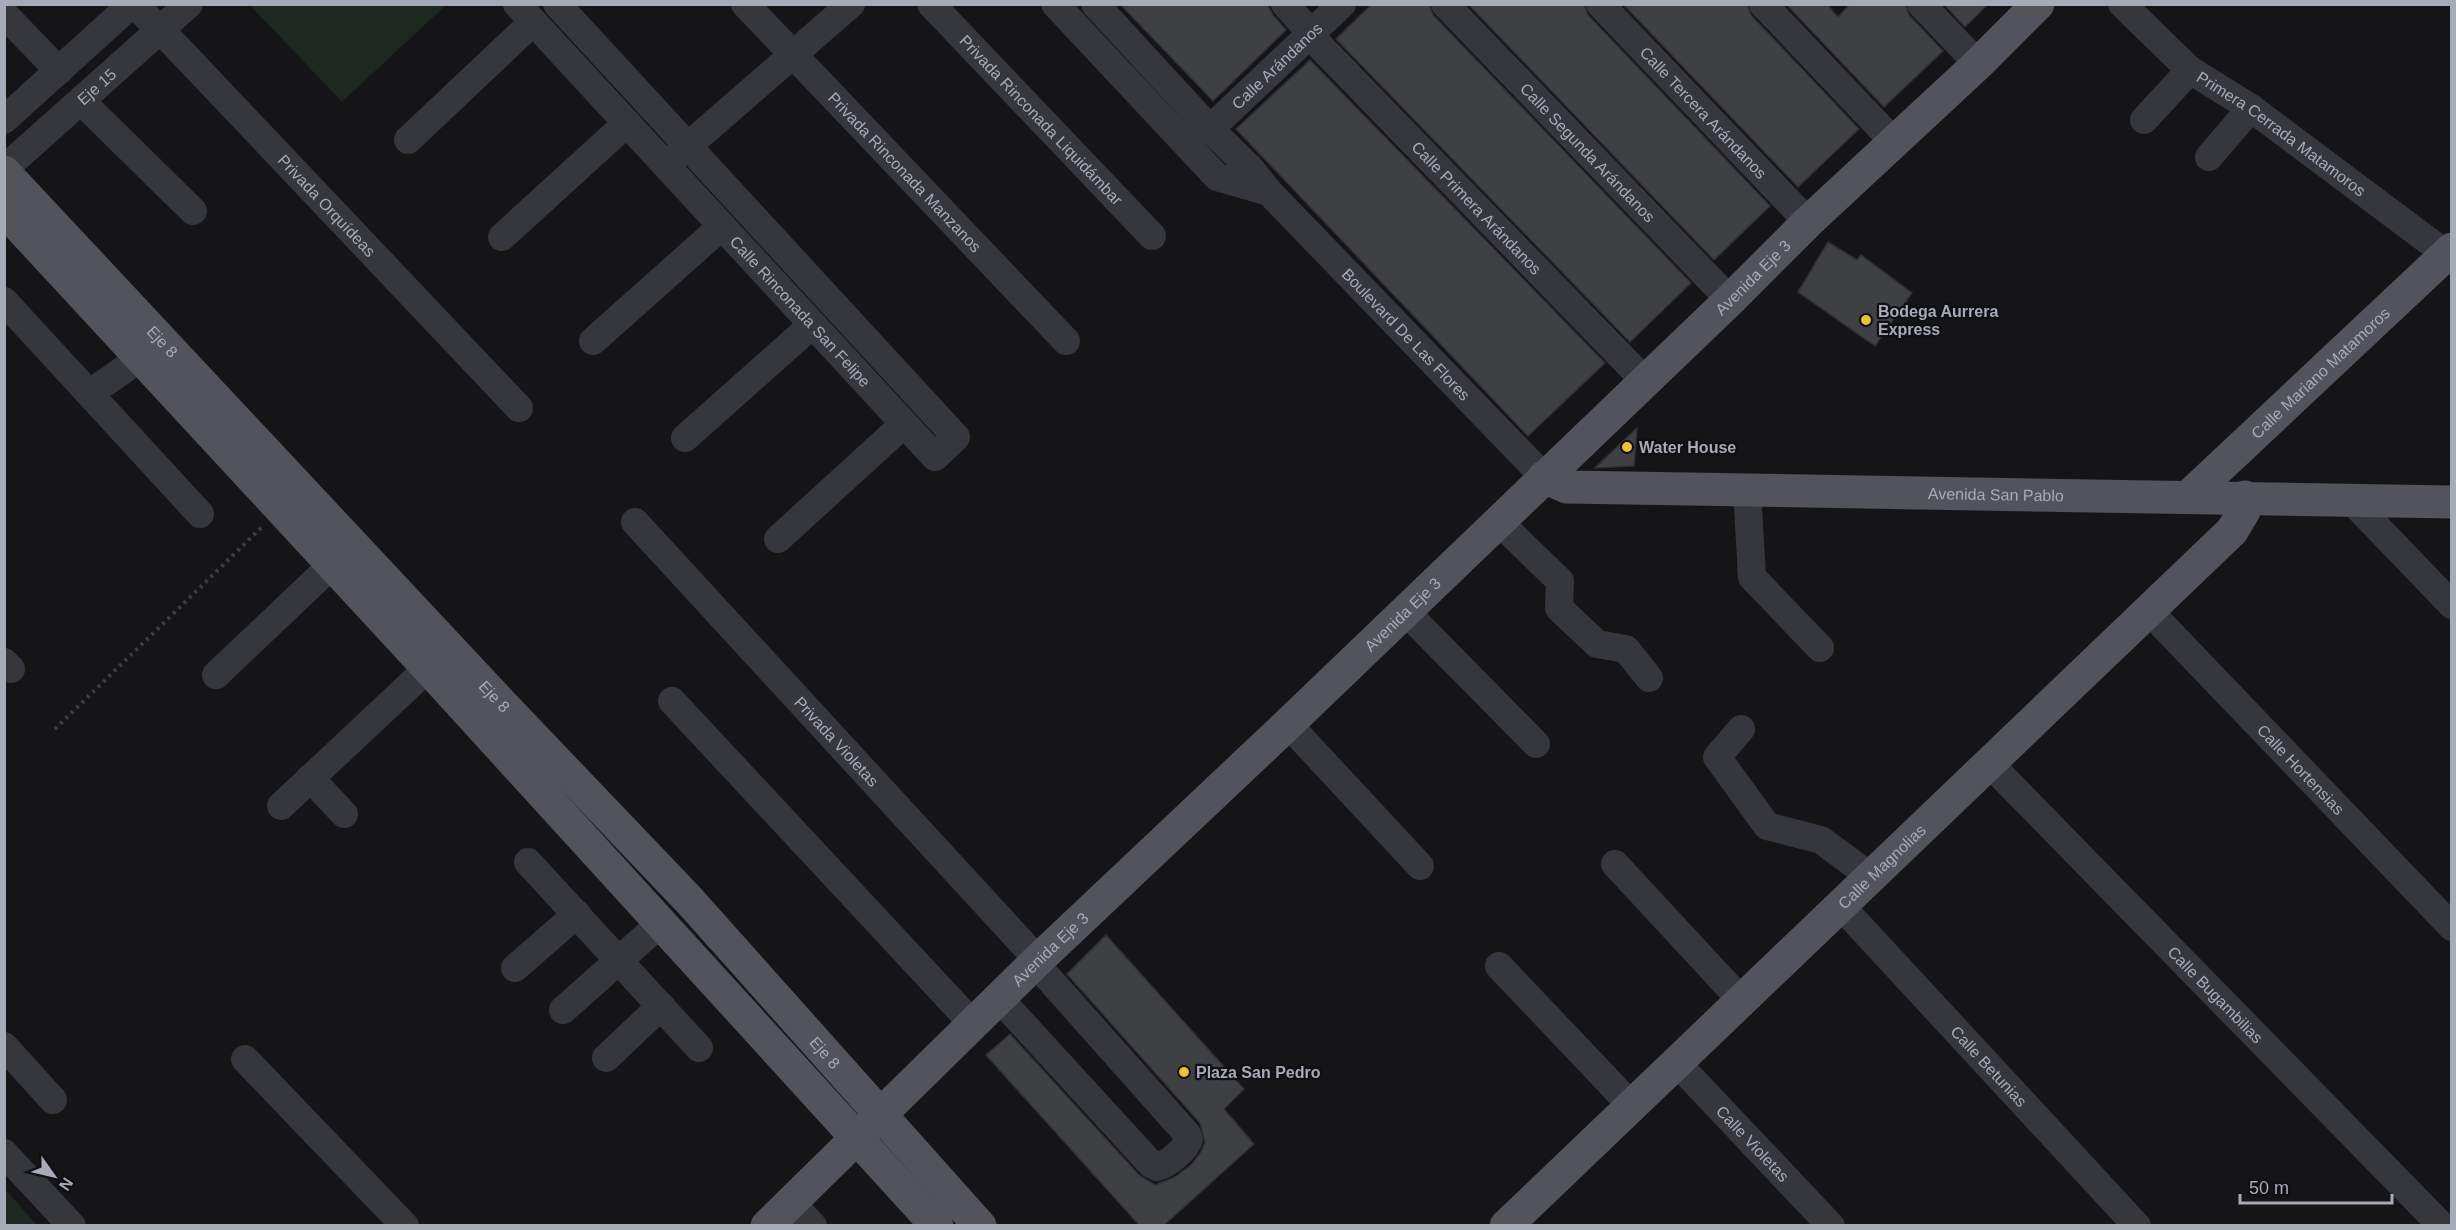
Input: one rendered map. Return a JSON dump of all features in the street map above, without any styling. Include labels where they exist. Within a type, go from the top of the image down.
[{"type":"main road","name":"Avenida Eje 3","points":[[767,1226],[1036,962],[1288,724],[1644,380],[1730,300],[1808,222],[1978,64],[2038,4]]},
{"type":"main road","name":"Eje 8","points":[[4,171],[499,701],[689,900],[869,1127],[937,1226]]},
{"type":"main road","name":"Eje 8","points":[[4,210],[661,922],[869,1127],[980,1226]]},
{"type":"main road","name":"Calle Mariano Matamoros","points":[[2189,496],[2449,251]]},
{"type":"main road","name":"Avenida San Pablo","points":[[1544,477],[1567,487],[2451,502]]},
{"type":"main road","name":"Calle Magnolias","points":[[1518,1221],[1631,1105],[2150,612],[2232,531],[2244,511],[2245,497]]},
{"type":"street","name":"Privada Orquídeas","points":[[133,4],[519,408]]},
{"type":"street","points":[[4,120],[133,4]]},
{"type":"street","name":"Eje 15","points":[[4,171],[189,4]]},
{"type":"street","name":"Calle Rinconada San Felipe","points":[[525,13],[935,457],[956,437],[557,4]]},
{"type":"street","name":"Privada Rinconada Manzanos","points":[[745,4],[1066,341]]},
{"type":"street","points":[[666,166],[851,4]]},
{"type":"street","name":"Privada Rinconada Liquidámbar","points":[[931,4],[1152,236]]},
{"type":"street","name":"Boulevard De Las Flores","points":[[1054,4],[1217,177],[1269,192]]},
{"type":"street","name":"Boulevard De Las Flores","points":[[1095,4],[1210,129],[1250,168],[1269,192],[1544,477]]},
{"type":"street","name":"Calle Primera Arándanos","points":[[1285,4],[1319,45],[1644,380]]},
{"type":"street","name":"Calle Arándanos","points":[[1210,129],[1342,4]]},
{"type":"street","name":"Calle Segunda Arándanos","points":[[1445,4],[1730,300]]},
{"type":"street","name":"Calle Tercera Arándanos","points":[[1600,4],[1808,222]]},
{"type":"street","points":[[1763,4],[1894,142]]},
{"type":"street","points":[[1921,4],[1978,64]]},
{"type":"street","name":"Primera Cerrada Matamoros","points":[[2122,4],[2190,70],[2251,108],[2449,251]]},
{"type":"street","points":[[408,140],[525,13]]},
{"type":"street","points":[[4,14],[59,71]]},
{"type":"street","points":[[2144,120],[2190,70]]},
{"type":"street","points":[[81,101],[193,212]]},
{"type":"street","points":[[2209,157],[2251,108]]},
{"type":"street","points":[[502,237],[627,123]]},
{"type":"street","points":[[593,342],[722,226]]},
{"type":"street","points":[[4,301],[200,514]]},
{"type":"street","points":[[685,438],[812,325]]},
{"type":"street","points":[[90,393],[142,357]]},
{"type":"street","points":[[778,539],[904,424]]},
{"type":"street","points":[[1747,489],[1752,577],[1820,648]]},
{"type":"street","points":[[2351,500],[2451,605]]},
{"type":"street","points":[[1498,521],[1560,581],[1559,608],[1597,644],[1626,649],[1649,678]]},
{"type":"street","name":"Privada Violetas","points":[[635,522],[1036,962],[1187,1134],[1189,1140],[1186,1147],[1163,1165],[1157,1167],[1151,1164],[999,998]]},
{"type":"street","points":[[216,675],[332,565]]},
{"type":"street","points":[[292,603],[292,636]]},
{"type":"street","points":[[1405,611],[1536,744]]},
{"type":"street","name":"Calle Hortensias","points":[[2150,612],[2451,927]]},
{"type":"street","points":[[281,806],[429,668]]},
{"type":"street","points":[[672,701],[973,1024]]},
{"type":"street","points":[[1288,724],[1420,866]]},
{"type":"street","points":[[1741,729],[1718,757],[1767,826],[1821,840],[1871,877]]},
{"type":"street","name":"Calle Bugambilias","points":[[1989,763],[2442,1226]]},
{"type":"street","points":[[310,778],[344,814]]},
{"type":"street","points":[[528,862],[699,1048]]},
{"type":"street","points":[[1615,864],[1742,1001]]},
{"type":"street","name":"Calle Betunias","points":[[1841,906],[2137,1226]]},
{"type":"street","points":[[514,968],[577,914]]},
{"type":"street","points":[[563,1010],[661,922]]},
{"type":"street","points":[[1499,966],[1631,1105]]},
{"type":"street","points":[[606,1058],[661,1006]]},
{"type":"street","points":[[4,1046],[53,1100]]},
{"type":"street","points":[[245,1059],[405,1226]]},
{"type":"street","name":"Calle Violetas","points":[[1676,1062],[1831,1226]]},
{"type":"street","points":[[6,1156],[72,1226]]},
{"type":"street","points":[[791,1202],[813,1226]]},
{"type":"path","points":[[55,729],[281,509]]},
{"type":"shaded area","points":[[250,5],[446,5],[342,102]]},
{"type":"shaded area","points":[[5,1189],[37,1225],[5,1225]]},
{"type":"building","points":[[1120,4],[1267,4],[1286,30],[1213,101]]},
{"type":"building","points":[[1372,4],[1429,4],[1433,15],[1691,283],[1630,342],[1336,39]]},
{"type":"building","points":[[1468,4],[1584,4],[1588,15],[1770,206],[1714,260]]},
{"type":"building","points":[[1623,4],[1747,4],[1751,15],[1859,129],[1798,187]]},
{"type":"building","points":[[1786,4],[1827,4],[1838,17],[1850,4],[1905,4],[1909,15],[1943,51],[1884,107]]},
{"type":"building","points":[[1944,4],[1988,4],[1965,27]]},
{"type":"building","points":[[1310,60],[1605,363],[1528,436],[1236,129]]},
{"type":"building","name":"Bodega Aurrera Express","points":[[1828,242],[1857,260],[1861,255],[1912,293],[1875,346],[1798,292]]},
{"type":"building","name":"Water House","points":[[1637,428],[1634,466],[1595,468]]},
{"type":"building","name":"Plaza San Pedro","points":[[1106,935],[1244,1089],[1224,1109],[1254,1144],[1163,1226],[1140,1226],[986,1055],[1010,1034],[1139,1175],[1155,1185],[1175,1177],[1192,1164],[1205,1142],[1200,1123],[1067,974]]},
{"type":"place","name":"Bodega Aurrera Express","points":[[1866,320]]},
{"type":"place","name":"Water House","points":[[1627,447]]},
{"type":"place","name":"Plaza San Pedro","points":[[1184,1072]]}]
